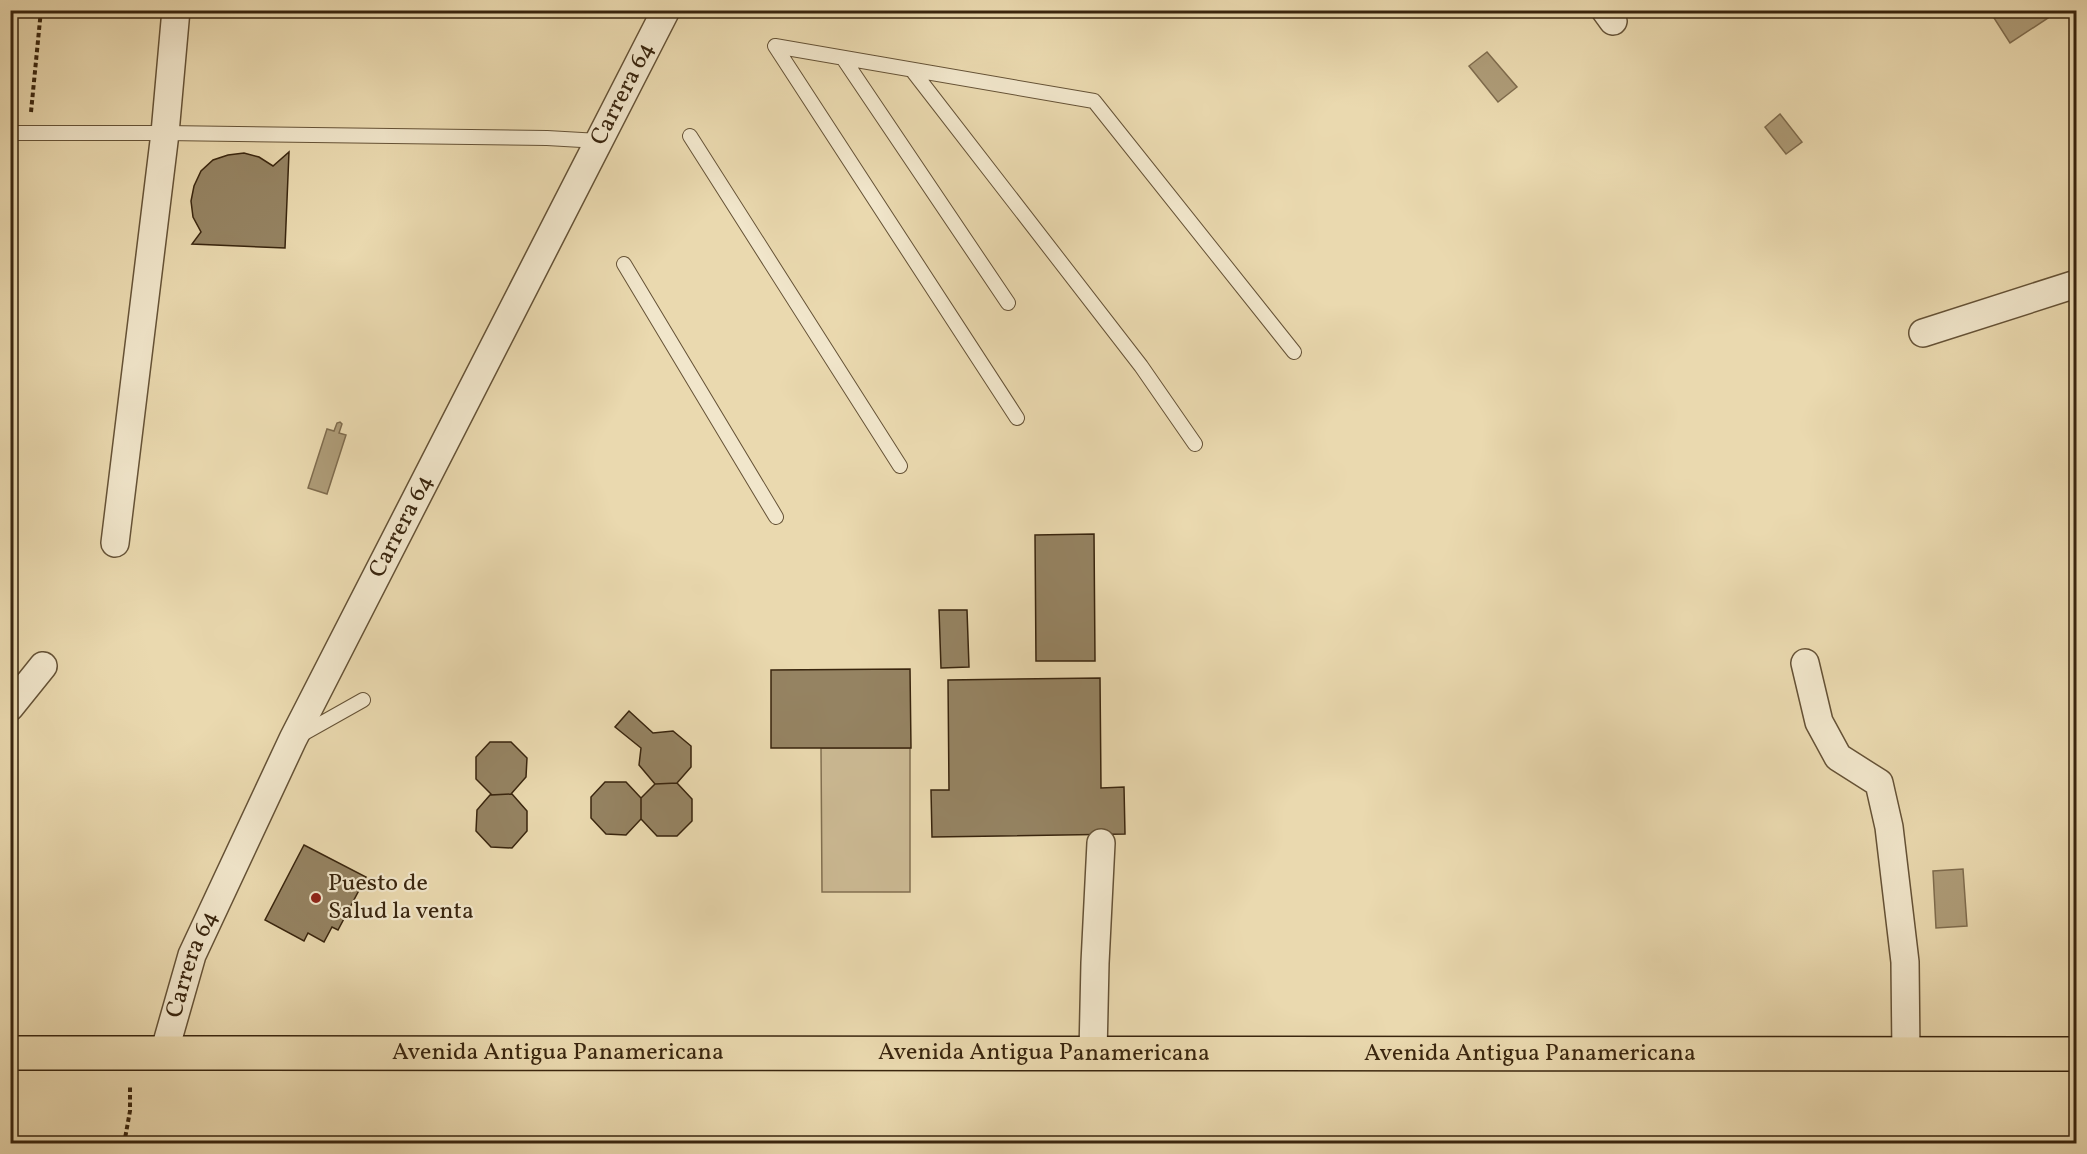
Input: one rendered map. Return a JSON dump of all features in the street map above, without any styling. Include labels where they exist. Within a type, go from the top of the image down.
[{"type":"main road","name":"Avenida Antigua Panamericana","points":[[10,1053],[2076,1054]]},
{"type":"street","points":[[115,543],[165,132],[176,10]]},
{"type":"street","name":"Carrera 64","points":[[164,1053],[192,955],[293,739],[666,10]]},
{"type":"street","points":[[1923,333],[2076,284]]},
{"type":"street","points":[[1805,663],[1819,722],[1838,757],[1879,783],[1889,827],[1905,962],[1906,1054]]},
{"type":"street","points":[[10,707],[43,666]]},
{"type":"street","points":[[1093,1053],[1101,843]]},
{"type":"lane","points":[[1017,418],[775,46],[1094,101],[1294,352]]},
{"type":"lane","points":[[843,58],[1008,303]]},
{"type":"lane","points":[[912,70],[1141,366],[1195,444]]},
{"type":"lane","points":[[10,133],[165,132],[547,138],[599,141]]},
{"type":"lane","points":[[690,136],[900,466]]},
{"type":"lane","points":[[624,264],[777,517]]},
{"type":"lane","points":[[293,739],[363,700]]},
{"type":"path","points":[[29,134],[41,10]]},
{"type":"path","points":[[124,1143],[130,1111],[129,1053]]},
{"type":"shaded area","points":[[2006,10],[2043,11],[2048,18],[2010,43],[1994,18]]},
{"type":"shaded area","points":[[1487,52],[1517,87],[1498,102],[1469,66]]},
{"type":"shaded area","points":[[1780,114],[1802,142],[1786,154],[1765,127]]},
{"type":"shaded area","points":[[337,423],[342,424],[339,433],[346,435],[327,494],[308,488],[327,429],[334,431]]},
{"type":"shaded area","points":[[821,748],[910,748],[910,892],[822,892]]},
{"type":"shaded area","points":[[1963,869],[1967,926],[1936,928],[1933,871]]},
{"type":"building","points":[[289,152],[285,248],[192,244],[201,232],[193,217],[191,201],[194,186],[201,171],[213,160],[244,153],[259,157],[273,166]]},
{"type":"building","points":[[1094,534],[1095,661],[1036,661],[1035,535]]},
{"type":"building","points":[[939,610],[967,610],[969,667],[941,668]]},
{"type":"building","points":[[910,669],[911,748],[771,748],[771,670]]},
{"type":"building","points":[[1100,678],[1101,788],[1124,787],[1125,834],[932,837],[931,790],[949,790],[948,680]]},
{"type":"building","points":[[629,711],[653,733],[673,731],[691,746],[691,767],[677,783],[655,784],[639,765],[641,748],[615,727]]},
{"type":"building","points":[[490,742],[511,742],[527,758],[526,777],[511,794],[492,795],[476,779],[476,757]]},
{"type":"building","points":[[605,782],[626,782],[641,798],[641,819],[626,835],[606,834],[591,818],[591,797]]},
{"type":"building","points":[[677,783],[692,799],[692,821],[677,836],[657,836],[641,819],[641,798],[655,784]]},
{"type":"building","points":[[512,794],[527,811],[527,831],[512,848],[491,847],[476,831],[477,810],[490,795]]},
{"type":"building","name":"Puesto de Salud la venta","points":[[304,845],[366,877],[338,930],[332,927],[324,942],[308,933],[304,941],[265,920]]},
{"type":"place","name":"Puesto de Salud la venta","points":[[316,898]]}]
